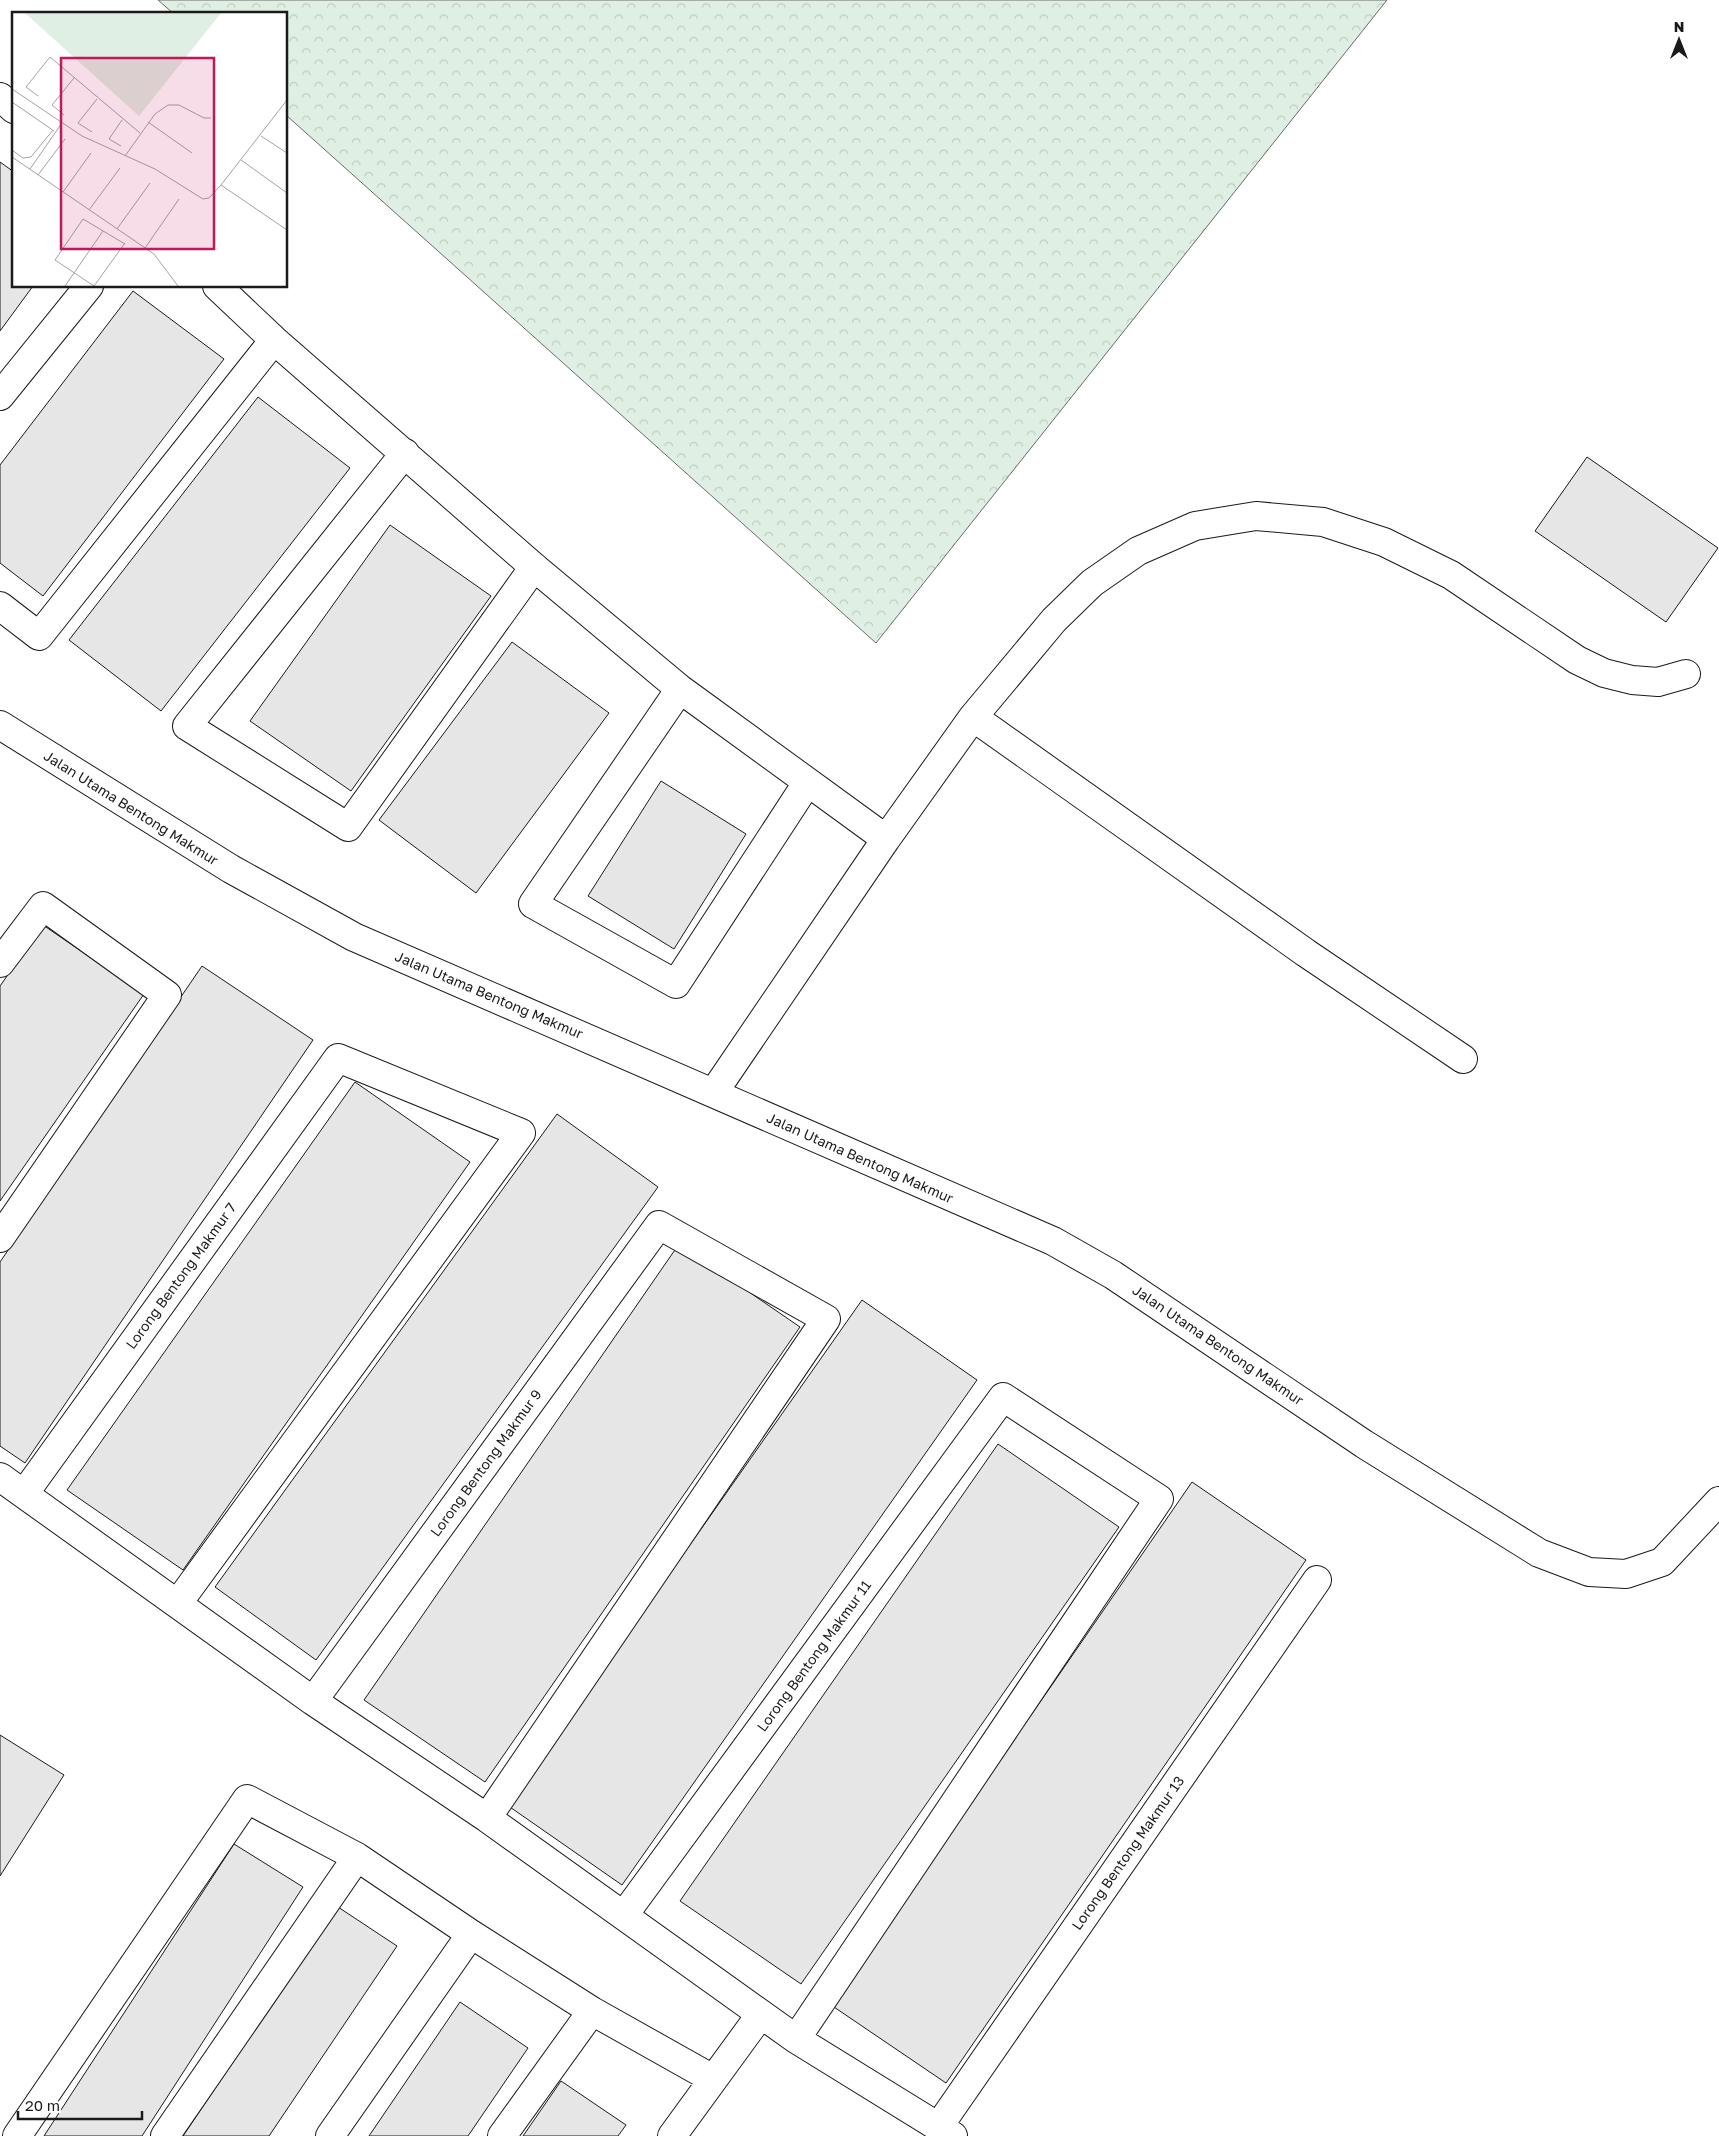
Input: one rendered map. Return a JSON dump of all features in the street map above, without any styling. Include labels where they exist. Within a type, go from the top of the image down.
[{"type":"street","points":[[0,97],[12,107]]},
{"type":"street","points":[[0,396],[87,288]]},
{"type":"street","points":[[219,288],[274,340],[534,567],[680,689],[886,839]]},
{"type":"street","points":[[0,606],[39,636],[274,340]]},
{"type":"street","points":[[405,454],[187,726],[348,827],[534,567]]},
{"type":"street","points":[[714,1092],[886,839],[973,717],[1054,620],[1092,583],[1138,551],[1194,526],[1256,516],[1323,522],[1384,542],[1451,575],[1577,660],[1604,673],[1632,680],[1658,682],[1686,674]]},
{"type":"street","points":[[680,689],[533,904],[676,984],[807,783]]},
{"type":"street","points":[[973,717],[1306,953],[1463,1059]]},
{"type":"street","name":"Jalan Utama Bentong Makmur","points":[[2,732],[230,870],[354,937],[714,1092],[1061,1246],[1113,1275],[1364,1444],[1539,1553],[1588,1572],[1626,1574],[1662,1562],[1719,1501]]},
{"type":"street","points":[[0,963],[43,906],[167,995],[0,1238]]},
{"type":"street","name":"Lorong Bentong Makmur 7","points":[[24,1494],[338,1058],[521,1133],[178,1603]]},
{"type":"street","name":"Lorong Bentong Makmur 9","points":[[313,1701],[659,1225],[826,1319],[487,1818]]},
{"type":"street","name":"Lorong Bentong Makmur 11","points":[[624,1916],[1003,1396],[1159,1500],[796,2039]]},
{"type":"street","points":[[0,1477],[313,1701],[487,1818],[796,2039],[946,2131]]},
{"type":"street","name":"Lorong Bentong Makmur 13","points":[[946,2131],[1317,1580]]},
{"type":"street","points":[[17,2136],[247,1799],[357,1857],[471,1934],[592,2011],[713,2079]]},
{"type":"street","points":[[165,2136],[357,1857]]},
{"type":"street","points":[[330,2136],[471,1934]]},
{"type":"street","points":[[502,2136],[592,2011]]},
{"type":"street","points":[[672,2136],[761,2014]]},
{"type":"green space","points":[[158,0],[1387,0],[876,643],[288,117],[288,12],[172,12]]},
{"type":"building","points":[[0,162],[12,171],[12,288],[32,288],[0,331]]},
{"type":"building","points":[[133,291],[224,359],[43,596],[0,563],[0,465]]},
{"type":"building","points":[[258,397],[350,468],[161,711],[69,640]]},
{"type":"building","points":[[1587,457],[1718,548],[1666,622],[1535,531]]},
{"type":"building","points":[[390,525],[491,596],[351,791],[250,721]]},
{"type":"building","points":[[512,642],[609,713],[476,893],[379,820]]},
{"type":"building","points":[[661,781],[746,834],[674,949],[588,896]]},
{"type":"building","points":[[43,925],[144,994],[0,1201],[0,986]]},
{"type":"building","points":[[202,966],[313,1040],[25,1463],[0,1446],[0,1262]]},
{"type":"building","points":[[355,1082],[470,1162],[183,1570],[67,1490]]},
{"type":"building","points":[[557,1114],[658,1187],[316,1660],[215,1587]]},
{"type":"building","points":[[679,1244],[800,1327],[485,1782],[364,1700]]},
{"type":"building","points":[[862,1300],[977,1380],[622,1885],[507,1805]]},
{"type":"building","points":[[998,1444],[1119,1527],[801,1984],[680,1901]]},
{"type":"building","points":[[1192,1482],[1306,1560],[946,2083],[831,2005]]},
{"type":"building","points":[[0,1735],[64,1775],[0,1876]]},
{"type":"building","points":[[234,1844],[303,1887],[142,2136],[44,2136]]},
{"type":"building","points":[[338,1907],[397,1946],[269,2136],[183,2136]]},
{"type":"building","points":[[460,2002],[528,2048],[468,2136],[369,2136]]},
{"type":"building","points":[[561,2081],[626,2125],[618,2136],[523,2136]]}]
